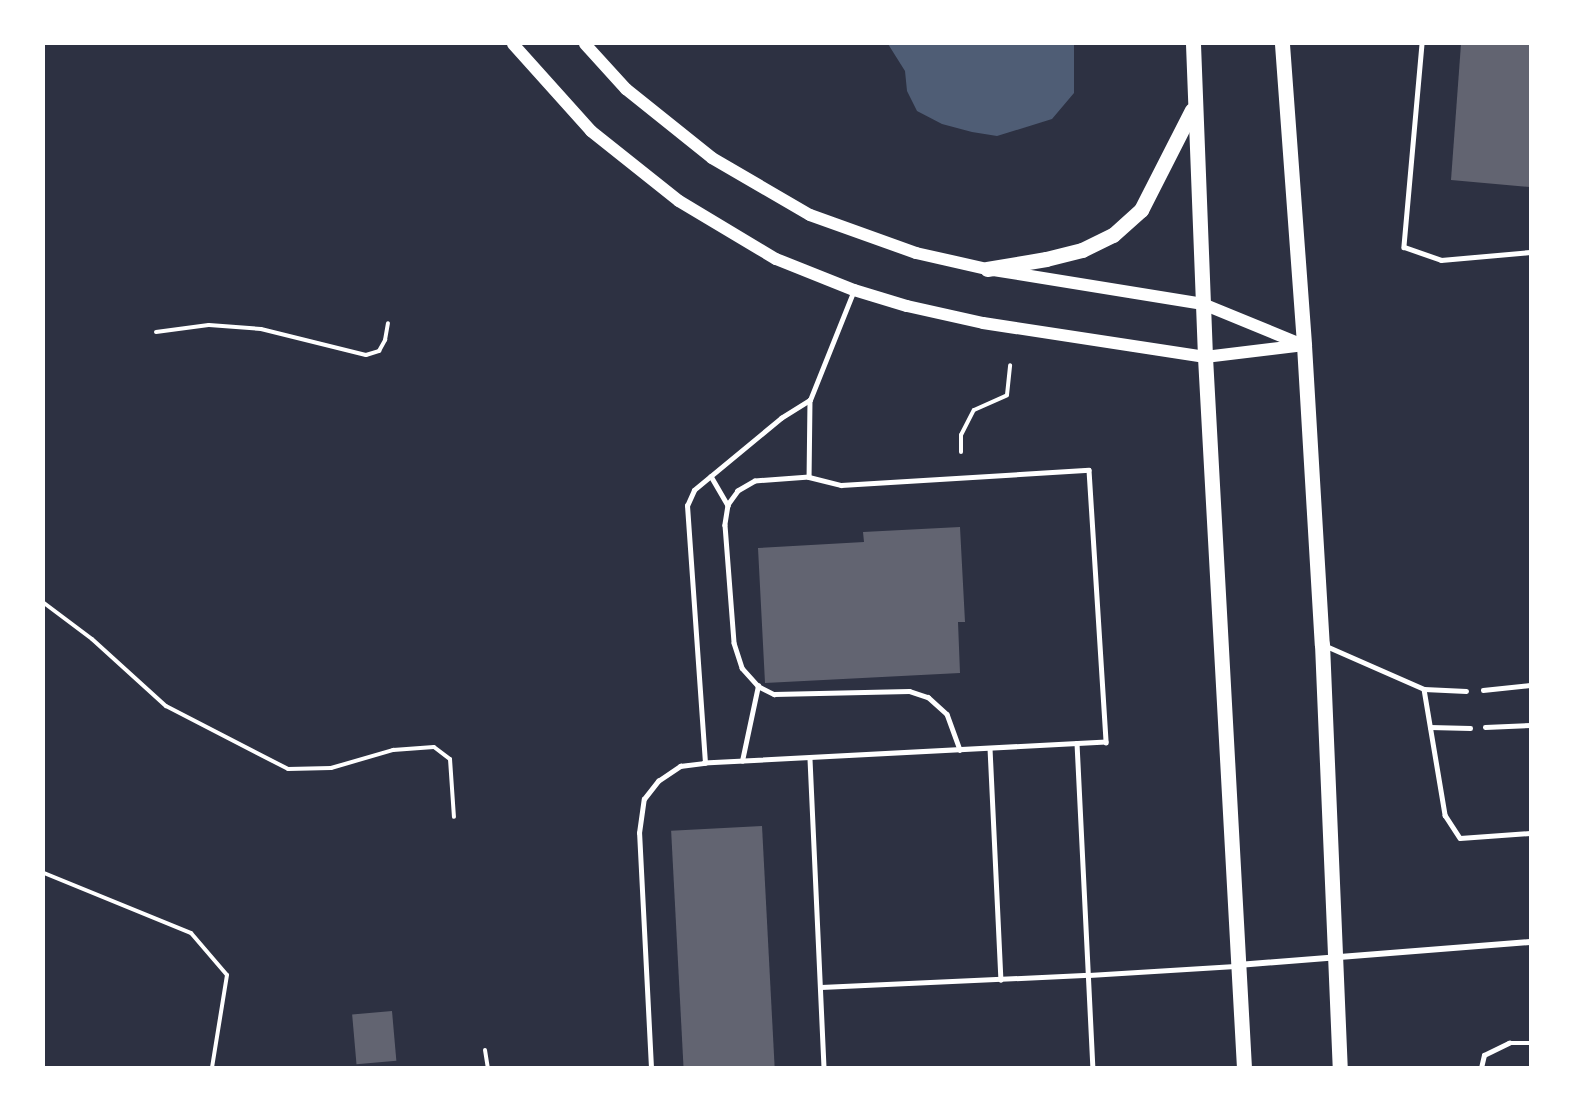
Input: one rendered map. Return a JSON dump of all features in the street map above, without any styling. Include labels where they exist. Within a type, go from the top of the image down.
[{"type":"main road","points":[[513,44],[591,131],[679,201],[776,259],[854,290],[908,306],[983,323],[1205,357],[1304,345]]},
{"type":"main road","points":[[585,44],[626,89],[712,159],[800,209],[916,253],[987,269],[1203,304],[1304,345]]},
{"type":"main road","points":[[1193,44],[1205,357],[1244,1068]]},
{"type":"main road","points":[[1282,44],[1304,345],[1322,644],[1340,1068]]},
{"type":"main road","points":[[987,269],[1082,250],[1113,235],[1141,210],[1194,107]]},
{"type":"street","points":[[1238,965],[1530,942]]},
{"type":"lane","points":[[1422,44],[1404,247],[1441,260],[1530,252]]},
{"type":"lane","points":[[809,477],[810,400],[854,290]]},
{"type":"lane","points":[[705,763],[687,506],[694,490],[781,418],[810,400]]},
{"type":"lane","points":[[651,1068],[639,833],[644,799],[658,782],[680,766],[1106,742],[1089,470],[841,485],[809,477],[755,481],[738,491],[728,505],[725,525],[734,643],[742,668],[758,686],[774,694],[909,691],[928,697],[947,714],[960,750]]},
{"type":"lane","points":[[711,477],[728,505]]},
{"type":"lane","points":[[1322,644],[1424,689],[1466,691]]},
{"type":"lane","points":[[1483,690],[1530,685]]},
{"type":"lane","points":[[742,761],[758,686]]},
{"type":"lane","points":[[1424,689],[1445,815],[1460,838],[1530,833]]},
{"type":"lane","points":[[1485,727],[1530,725]]},
{"type":"lane","points":[[1430,727],[1470,728]]},
{"type":"lane","points":[[1077,743],[1093,1068]]},
{"type":"lane","points":[[990,748],[1001,980]]},
{"type":"lane","points":[[810,759],[824,1068]]},
{"type":"lane","points":[[821,987],[1001,980],[1238,965]]},
{"type":"lane","points":[[1481,1068],[1484,1055],[1509,1043],[1530,1042]]},
{"type":"path","points":[[156,332],[208,325],[261,329],[366,355],[379,351],[385,340],[388,323]]},
{"type":"path","points":[[961,452],[961,435],[974,410],[1007,395],[1010,365]]},
{"type":"path","points":[[44,603],[92,639],[166,706],[288,769],[331,768],[393,750],[434,747],[450,759],[454,817]]},
{"type":"path","points":[[44,873],[191,933],[198,941],[227,975],[212,1068]]},
{"type":"path","points":[[485,1050],[488,1068]]},
{"type":"water","points":[[888,44],[1074,44],[1074,93],[1052,119],[997,136],[972,132],[942,124],[917,111],[907,91],[905,71]]},
{"type":"building","points":[[1461,44],[1530,44],[1530,187],[1451,180]]},
{"type":"building","points":[[960,527],[965,622],[958,622],[960,673],[765,683],[758,548],[864,542],[863,532]]},
{"type":"building","points":[[762,826],[775,1068],[684,1068],[671,831]]},
{"type":"building","points":[[392,1011],[396,1061],[357,1064],[352,1014]]}]
